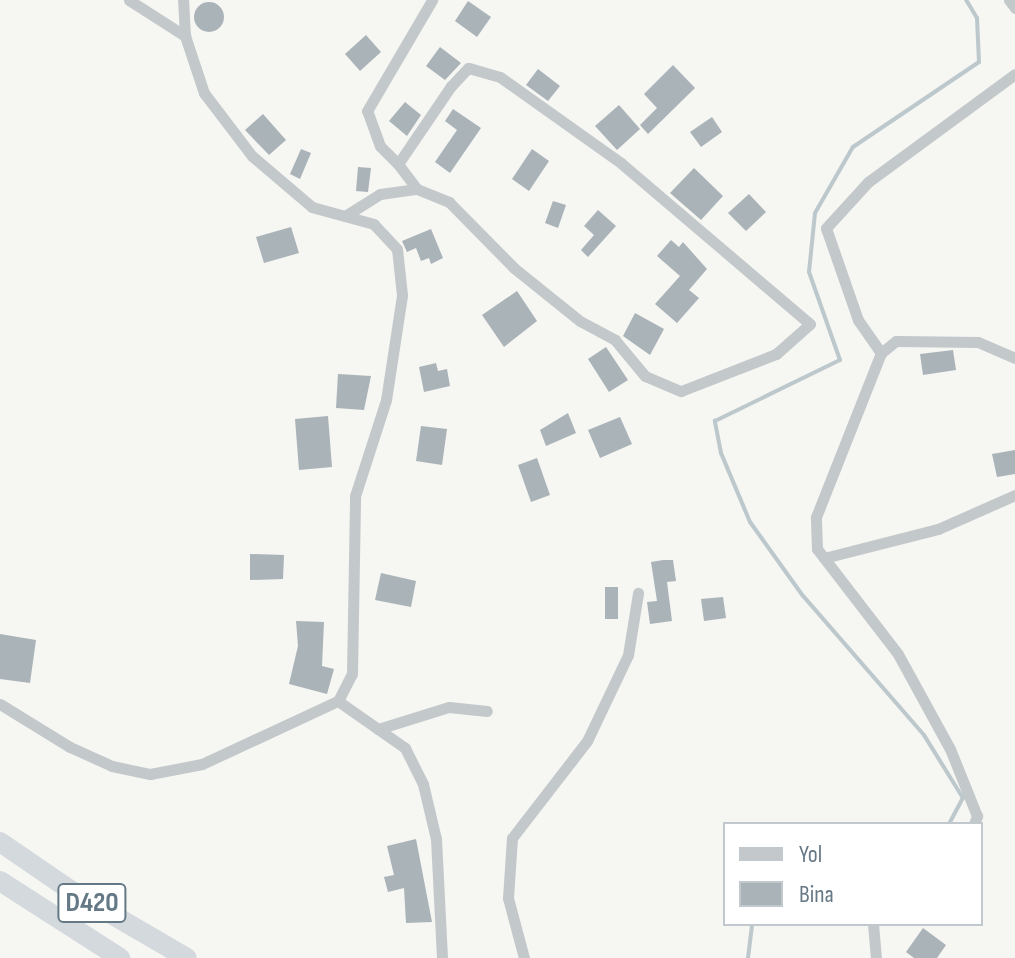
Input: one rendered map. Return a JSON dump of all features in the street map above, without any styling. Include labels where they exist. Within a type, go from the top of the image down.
[{"type":"highway","name":"D420","points":[[0,842],[187,958]]},
{"type":"highway","name":"D420","points":[[0,881],[120,958]]},
{"type":"street","points":[[129,0],[185,36]]},
{"type":"street","points":[[0,704],[70,747],[112,766],[150,774],[202,764],[338,701],[352,674],[355,496],[386,400],[402,295],[397,249],[374,224],[312,207],[252,156],[204,93],[185,36],[183,0]]},
{"type":"street","points":[[417,189],[380,146],[367,111],[432,0]]},
{"type":"street","points":[[1009,0],[1015,8]]},
{"type":"street","points":[[345,216],[380,194],[417,189],[449,202],[514,268],[580,321],[615,340],[645,376],[681,391],[776,354],[810,324],[621,163],[500,77],[468,68],[398,164]]},
{"type":"street","points":[[881,353],[858,320],[826,228],[868,182],[1015,74]]},
{"type":"street","points":[[975,822],[977,816],[950,749],[898,654],[817,549],[816,517],[881,353],[896,341],[978,342],[1015,358]]},
{"type":"street","points":[[824,558],[938,529],[1015,495]]},
{"type":"street","points":[[524,958],[508,898],[512,838],[587,741],[628,655],[638,593]]},
{"type":"street","points":[[338,701],[405,748],[423,784],[436,839],[442,958]]},
{"type":"street","points":[[378,729],[449,707],[487,711]]},
{"type":"street","points":[[873,926],[876,958]]},
{"type":"building","points":[[468,1],[491,17],[477,37],[455,21]]},
{"type":"building","points":[[209,2],[215,3],[223,11],[223,23],[215,31],[209,32],[203,31],[195,23],[194,17],[195,11],[203,3]]},
{"type":"building","points":[[366,35],[381,52],[360,71],[345,54]]},
{"type":"building","points":[[440,47],[461,63],[445,80],[426,66]]},
{"type":"building","points":[[673,65],[695,88],[648,134],[640,125],[657,108],[644,94]]},
{"type":"building","points":[[538,69],[560,86],[548,101],[526,85]]},
{"type":"building","points":[[405,102],[421,115],[407,136],[389,121]]},
{"type":"building","points":[[619,105],[640,129],[617,150],[595,126]]},
{"type":"building","points":[[453,109],[481,128],[450,173],[435,162],[457,130],[445,121]]},
{"type":"building","points":[[263,114],[286,140],[269,155],[245,130]]},
{"type":"building","points":[[712,117],[722,132],[701,147],[690,132]]},
{"type":"building","points":[[301,149],[311,153],[300,179],[290,174]]},
{"type":"building","points":[[532,149],[549,161],[529,191],[512,179]]},
{"type":"building","points":[[358,167],[371,168],[368,192],[356,191]]},
{"type":"building","points":[[694,168],[723,196],[701,220],[670,193]]},
{"type":"building","points":[[749,194],[766,212],[746,231],[728,213]]},
{"type":"building","points":[[553,201],[566,205],[558,228],[545,223]]},
{"type":"building","points":[[598,210],[616,226],[588,257],[581,250],[594,235],[584,226]]},
{"type":"building","points":[[291,227],[299,253],[264,263],[256,237]]},
{"type":"building","points":[[431,229],[443,258],[431,264],[429,258],[421,261],[416,248],[407,252],[402,241]]},
{"type":"building","points":[[671,240],[679,247],[683,242],[707,269],[689,290],[699,298],[677,323],[655,304],[680,276],[657,256]]},
{"type":"building","points":[[517,291],[537,321],[504,347],[482,315]]},
{"type":"building","points":[[635,313],[664,329],[650,355],[623,336]]},
{"type":"building","points":[[606,347],[628,380],[609,392],[588,359]]},
{"type":"building","points":[[953,350],[956,370],[923,375],[920,354]]},
{"type":"building","points":[[436,363],[438,371],[447,369],[450,386],[424,392],[419,367]]},
{"type":"building","points":[[338,374],[371,376],[364,410],[336,408]]},
{"type":"building","points":[[568,413],[576,433],[546,446],[540,430]]},
{"type":"building","points":[[328,416],[332,467],[299,470],[295,419]]},
{"type":"building","points":[[620,417],[632,444],[600,458],[588,430]]},
{"type":"building","points":[[421,426],[447,429],[442,465],[416,461]]},
{"type":"building","points":[[1015,450],[1015,474],[997,477],[992,454]]},
{"type":"building","points":[[537,458],[550,495],[531,502],[518,465]]},
{"type":"building","points":[[250,554],[284,555],[283,579],[250,580]]},
{"type":"building","points":[[673,560],[676,581],[667,582],[672,621],[650,624],[647,602],[657,601],[651,562]]},
{"type":"building","points":[[381,573],[416,581],[411,607],[375,600]]},
{"type":"building","points":[[605,587],[618,587],[618,619],[605,619]]},
{"type":"building","points":[[723,597],[726,618],[704,621],[701,599]]},
{"type":"building","points":[[296,621],[324,622],[322,666],[334,669],[327,694],[289,684],[298,646]]},
{"type":"building","points":[[0,634],[36,640],[30,683],[0,679]]},
{"type":"building","points":[[416,839],[432,922],[406,923],[404,888],[388,892],[384,877],[394,875],[387,846]]},
{"type":"building","points":[[923,928],[946,945],[937,958],[914,958],[906,952]]},
{"type":"waterway","points":[[950,822],[963,798],[924,735],[803,596],[750,522],[721,453],[715,421],[840,360],[809,272],[815,213],[853,147],[979,62],[977,18],[966,0]]},
{"type":"waterway","points":[[748,958],[752,926]]}]
